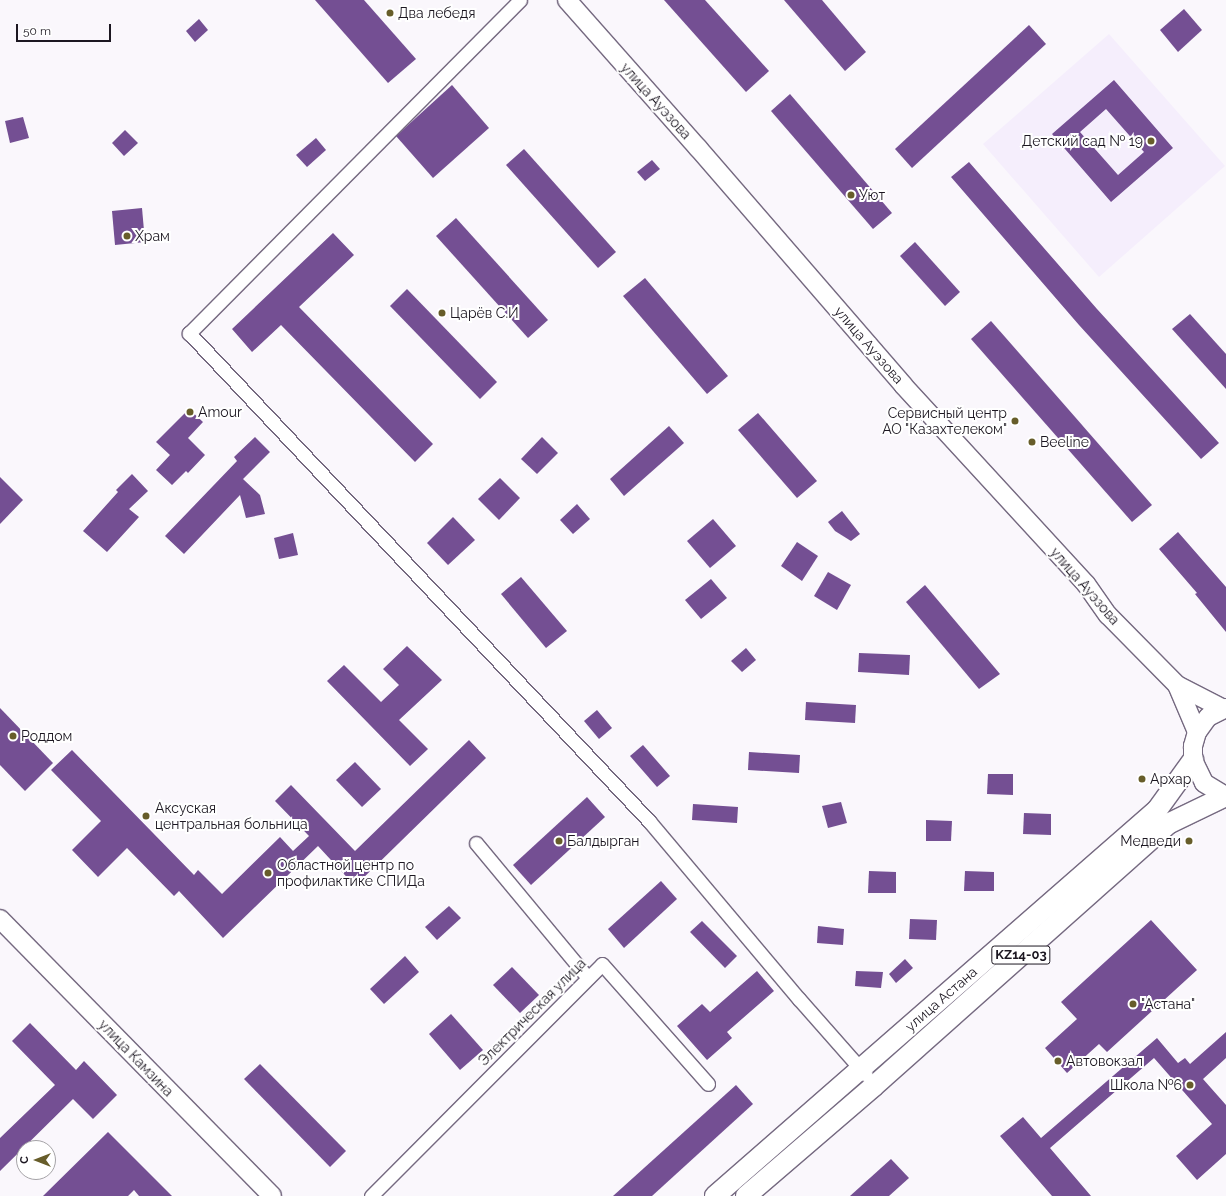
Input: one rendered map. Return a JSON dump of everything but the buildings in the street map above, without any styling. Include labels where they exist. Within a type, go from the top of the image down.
[{"type":"main road","name":"улица Астана","points":[[715,1196],[1157,810],[1193,760]]},
{"type":"main road","name":"улица Астана","points":[[746,1196],[874,1086],[1168,824],[1226,796]]},
{"type":"street","points":[[520,0],[189,333],[649,821],[799,999],[862,1069],[874,1086]]},
{"type":"street","name":"улица Ауэзова","points":[[567,0],[698,148],[903,385],[1086,584],[1108,615],[1177,685]]},
{"type":"street","points":[[1177,685],[1225,708]]},
{"type":"street","points":[[1177,685],[1197,732]]},
{"type":"street","points":[[1225,708],[1208,718],[1197,732],[1193,746],[1193,760],[1204,783],[1226,796]]},
{"type":"street","points":[[476,843],[588,978]]},
{"type":"street","name":"улица Камзина","points":[[0,919],[272,1196]]},
{"type":"street","name":"Электрическая улица","points":[[371,1196],[602,964],[708,1084]]},
{"type":"shaded area","points":[[1109,34],[1225,166],[1099,277],[983,144]]},
{"type":"place","name":"Два лебедя","points":[[390,13]]},
{"type":"place","name":"Детский сад № 19","points":[[1151,141]]},
{"type":"place","name":"Уют","points":[[851,195]]},
{"type":"place","name":"Храм","points":[[127,236]]},
{"type":"place","name":"Царёв С.И","points":[[442,313]]},
{"type":"place","name":"Amour","points":[[190,412]]},
{"type":"place","name":"Сервисный центр АО \"Казахтелеком\"","points":[[1015,421]]},
{"type":"place","name":"Beeline","points":[[1032,442]]},
{"type":"place","name":"Роддом","points":[[13,736]]},
{"type":"place","name":"Архар","points":[[1142,779]]},
{"type":"place","name":"Аксуская центральная больница","points":[[146,816]]},
{"type":"place","name":"Балдырган","points":[[559,841]]},
{"type":"place","name":"Медведи","points":[[1189,841]]},
{"type":"place","name":"Областной центр по профилактике СПИДа","points":[[268,873]]},
{"type":"place","name":"\"Астана\"","points":[[1133,1004]]},
{"type":"place","name":"Автовокзал","points":[[1058,1061]]},
{"type":"place","name":"Школа №6","points":[[1190,1085]]}]
